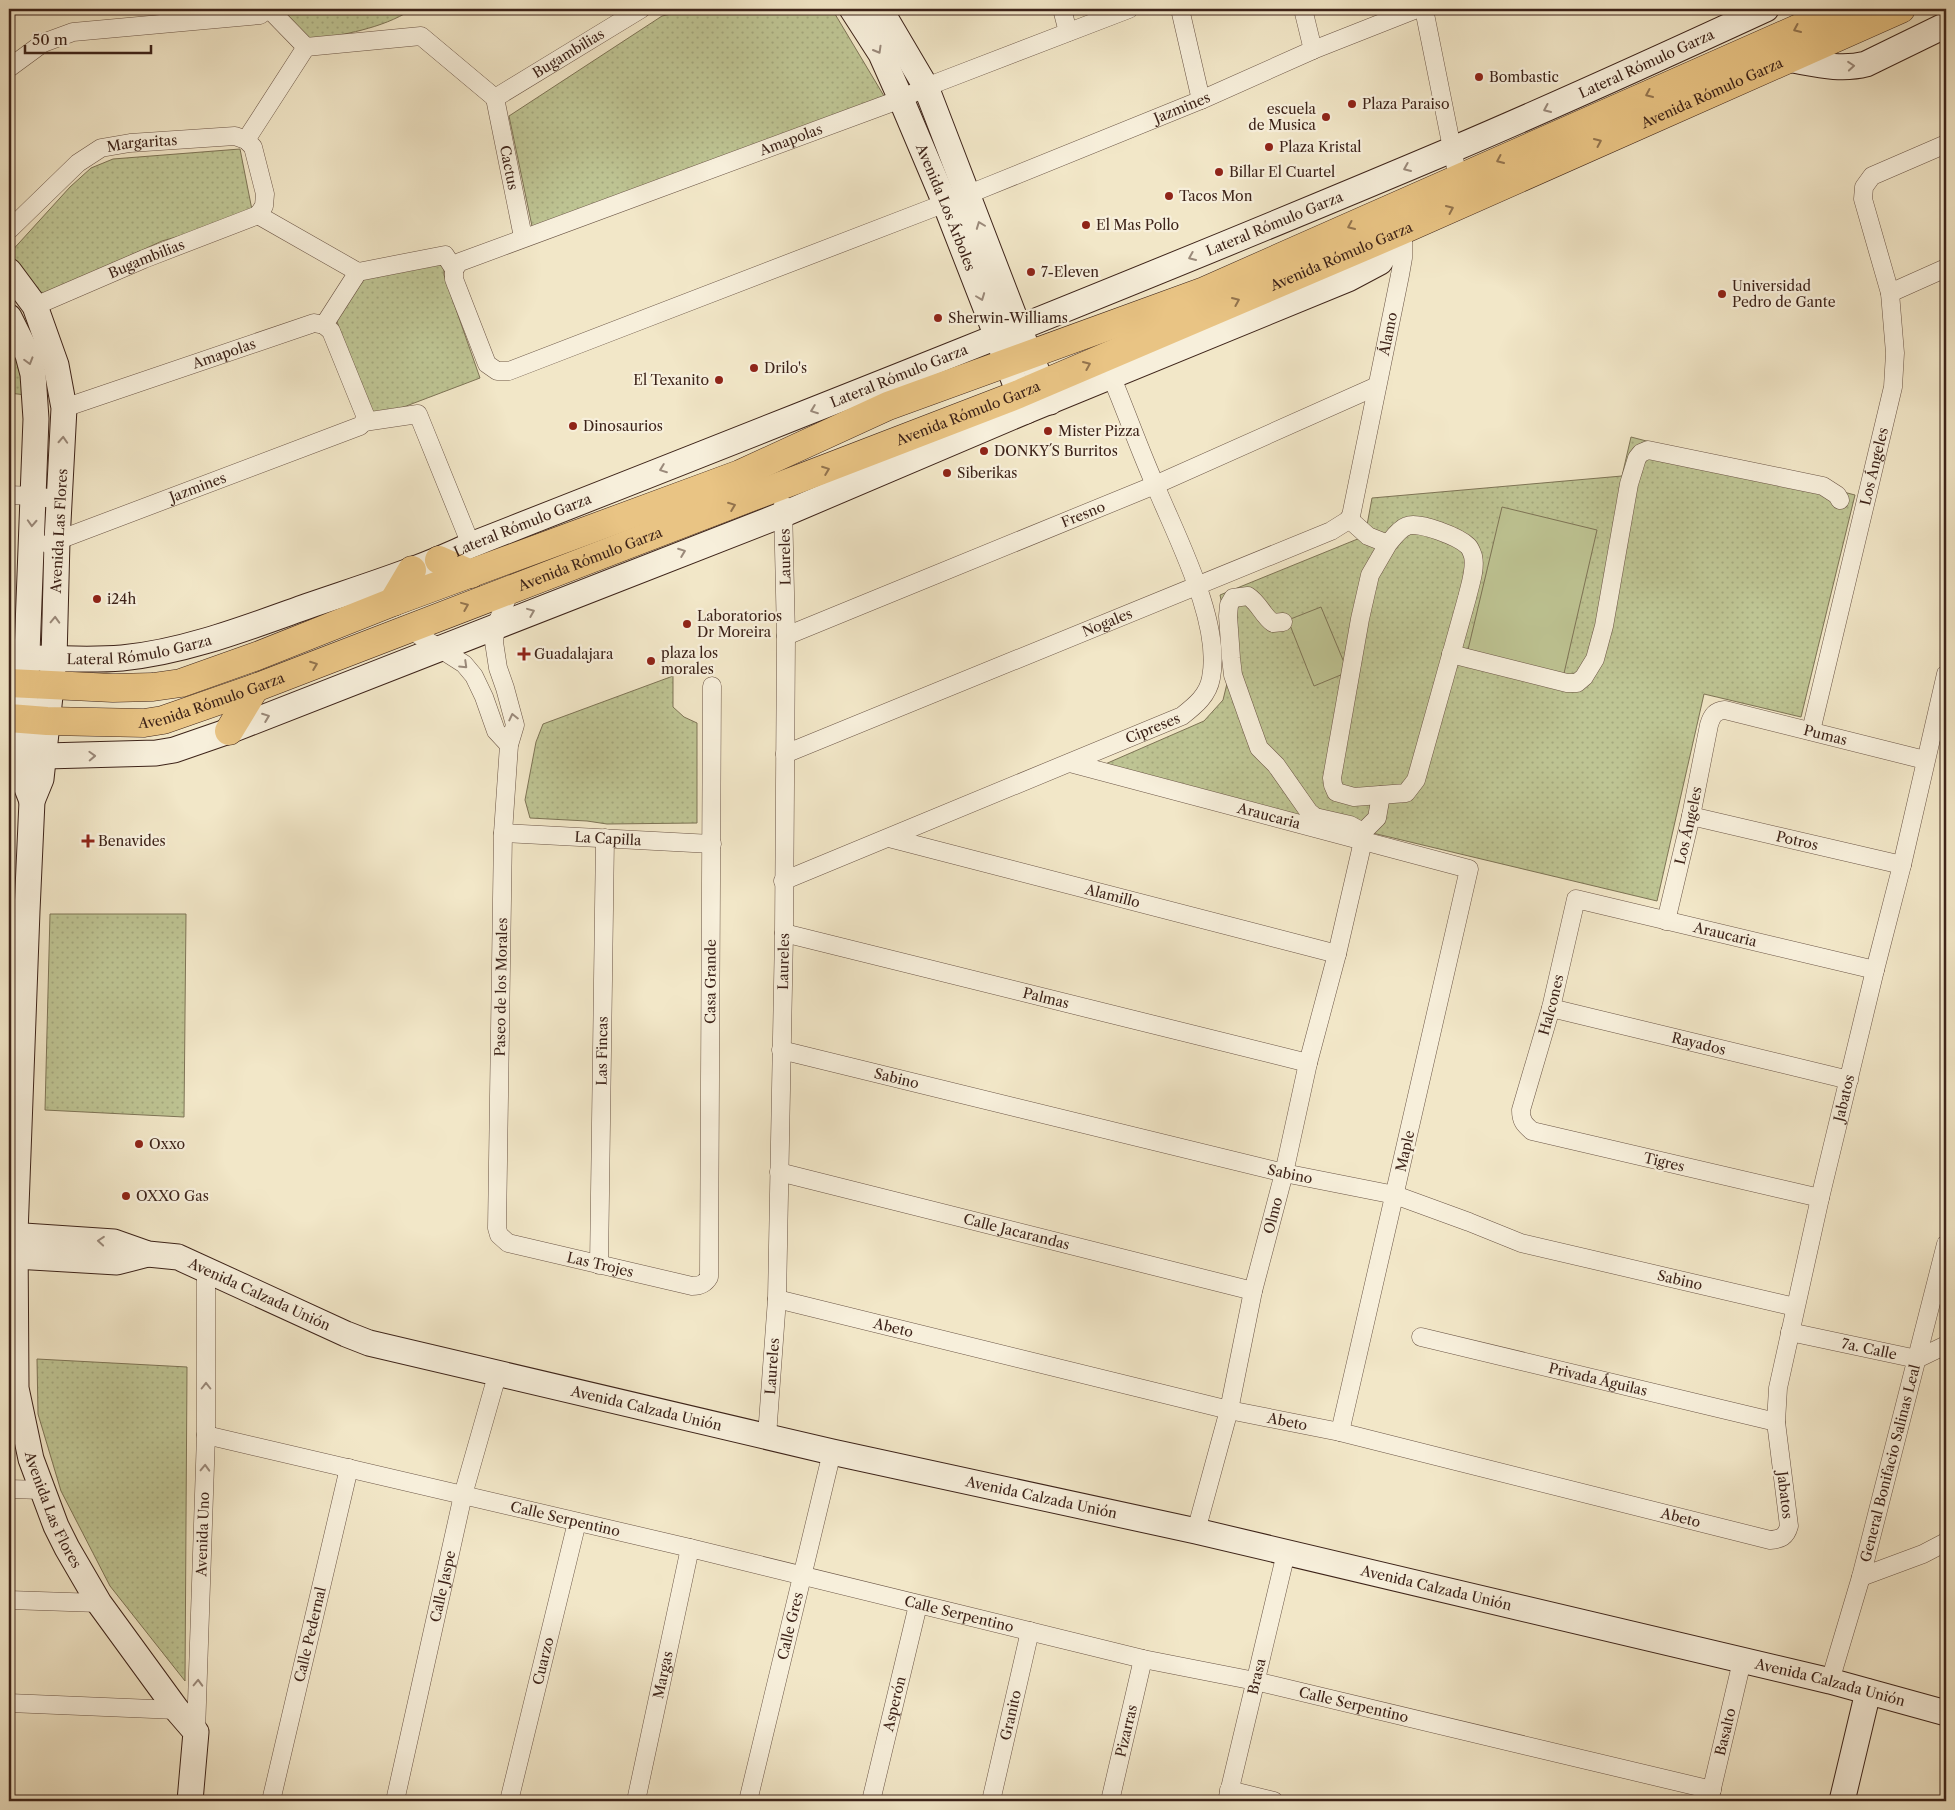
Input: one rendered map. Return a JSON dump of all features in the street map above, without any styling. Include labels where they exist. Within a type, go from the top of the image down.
[{"type":"main road","name":"Avenida Rómulo Garza","points":[[39,702],[113,688],[153,687],[181,683],[257,656],[393,602],[740,474],[1013,346],[1202,292],[1842,9]]},
{"type":"main road","name":"Avenida Rómulo Garza","points":[[17,670],[39,702],[144,723],[163,720],[256,688],[511,588],[782,501],[1034,398],[1401,231],[1901,9]]},
{"type":"main road","points":[[439,560],[471,574]]},
{"type":"main road","points":[[393,602],[412,570]]},
{"type":"main road","points":[[229,731],[256,688]]},
{"type":"street","points":[[9,68],[43,43],[73,32],[260,15],[268,9],[306,47]]},
{"type":"street","name":"Bugambilias","points":[[495,98],[641,9]]},
{"type":"street","name":"Avenida Los Árboles","points":[[852,9],[881,54],[945,203],[1013,346],[1034,398]]},
{"type":"street","name":"Avenida Los Árboles","points":[[880,9],[926,87],[969,194],[1013,346]]},
{"type":"street","points":[[1062,9],[1068,32]]},
{"type":"street","name":"Amapolas","points":[[454,269],[460,262],[523,237],[901,99],[926,87],[1129,9]]},
{"type":"street","points":[[1180,9],[1201,100]]},
{"type":"street","points":[[1303,9],[1313,50]]},
{"type":"street","name":"Jazmines","points":[[454,269],[454,279],[487,364],[497,371],[508,371],[969,194],[1201,100],[1313,50],[1417,9]]},
{"type":"street","points":[[1424,9],[1458,178]]},
{"type":"street","name":"Lateral Rómulo Garza","points":[[39,702],[122,658],[174,649],[251,626],[412,570],[471,545],[1013,346],[1766,9]]},
{"type":"street","points":[[1786,59],[1838,67],[1858,66],[1946,26]]},
{"type":"street","points":[[306,47],[421,36],[495,98]]},
{"type":"street","points":[[306,47],[246,140],[253,147],[265,194],[264,206],[258,215],[358,272],[444,255],[454,269]]},
{"type":"street","name":"Cactus","points":[[495,98],[523,237]]},
{"type":"street","name":"Margaritas","points":[[9,230],[78,163],[102,148],[130,143],[235,136],[246,140]]},
{"type":"street","name":"Los Ángeles","points":[[1811,731],[1893,387],[1895,353],[1890,293],[1863,199],[1864,187],[1872,176],[1946,144]]},
{"type":"street","name":"Bugambilias","points":[[35,306],[144,259],[258,215]]},
{"type":"street","points":[[1034,398],[1112,378],[1348,279],[1374,267],[1383,258],[1401,231]]},
{"type":"street","name":"Álamo","points":[[1349,518],[1368,437],[1403,258],[1401,231]]},
{"type":"street","points":[[1890,293],[1946,268]]},
{"type":"street","name":"Avenida Las Flores","points":[[9,271],[35,306],[56,365],[64,408],[57,541],[39,702],[25,757],[23,778],[32,801],[18,910],[12,1244],[12,1387],[31,1459],[63,1541],[99,1603],[177,1710],[196,1732]]},
{"type":"street","points":[[358,272],[324,325],[331,331],[365,415],[364,422]]},
{"type":"street","name":"Avenida Las Flores","points":[[9,317],[28,355],[33,374],[36,419],[31,552],[17,670],[39,702]]},
{"type":"street","name":"Amapolas","points":[[64,408],[314,323],[324,325]]},
{"type":"street","name":"Cipreses","points":[[783,881],[1182,716],[1197,704],[1207,692],[1211,679],[1212,645],[1197,585],[1112,378]]},
{"type":"street","name":"Fresno","points":[[786,636],[1155,485],[1377,386]]},
{"type":"street","name":"Jazmines","points":[[31,552],[360,426],[364,422],[418,414],[471,545]]},
{"type":"street","points":[[1451,654],[1566,683],[1577,683],[1584,676],[1595,660],[1604,626],[1629,484],[1637,458],[1641,452],[1648,450],[1824,486],[1838,495],[1840,500]]},
{"type":"street","points":[[9,495],[60,500]]},
{"type":"street","points":[[25,757],[156,753],[174,750],[229,731],[496,626],[782,501]]},
{"type":"street","name":"Laureles","points":[[767,1436],[777,1300],[784,932],[786,636],[782,501]]},
{"type":"street","points":[[1349,518],[1368,536],[1388,544]]},
{"type":"street","name":"Nogales","points":[[785,754],[1331,531],[1349,518]]},
{"type":"street","points":[[1409,525],[1417,525],[1442,532],[1461,540],[1469,547],[1473,557],[1474,569],[1451,654],[1416,780],[1406,793],[1354,797],[1341,795],[1336,792],[1332,786],[1332,778],[1360,619],[1370,575],[1388,544],[1401,529],[1409,525]]},
{"type":"street","name":"Paseo de los Morales","points":[[497,1228],[503,833],[509,745],[514,730],[514,720],[496,661],[494,642],[496,626],[511,588]]},
{"type":"street","points":[[1283,622],[1273,623],[1253,599],[1248,596],[1233,598],[1229,605],[1228,624],[1234,675],[1259,748],[1276,765],[1309,812],[1316,817],[1350,825],[1363,836],[1377,818],[1381,795]]},
{"type":"street","points":[[409,629],[464,664],[474,676],[496,731],[509,745]]},
{"type":"street","name":"Jabatos","points":[[1790,1526],[1776,1422],[1778,1388],[1820,1198],[1874,970],[1902,865],[1946,674]]},
{"type":"street","name":"Casa Grande","points":[[709,1277],[712,686]]},
{"type":"street","name":"Los Ángeles","points":[[1666,921],[1691,816],[1709,725],[1712,716],[1717,711],[1725,710]]},
{"type":"street","name":"Pumas","points":[[1725,710],[1925,760]]},
{"type":"street","name":"Araucaria","points":[[1070,763],[1363,836],[1469,870]]},
{"type":"street","name":"Potros","points":[[1691,816],[1902,865]]},
{"type":"street","name":"La Capilla","points":[[503,833],[712,844]]},
{"type":"street","name":"Olmo","points":[[1196,1531],[1229,1410],[1253,1291],[1284,1173],[1308,1063],[1337,954],[1363,836]]},
{"type":"street","name":"Las Fincas","points":[[599,1265],[605,838]]},
{"type":"street","name":"Alamillo","points":[[889,838],[1337,954]]},
{"type":"street","name":"Maple","points":[[1340,1432],[1469,870]]},
{"type":"street","name":"Araucaria","points":[[1576,899],[1874,970]]},
{"type":"street","name":"Halcones","points":[[1521,1110],[1550,1008],[1576,899]]},
{"type":"street","name":"Palmas","points":[[784,932],[1308,1063]]},
{"type":"street","name":"Rayados","points":[[1550,1008],[1848,1080]]},
{"type":"street","name":"Sabino","points":[[781,1050],[1284,1173],[1395,1195],[1535,1247],[1795,1307]]},
{"type":"street","name":"Tigres","points":[[1521,1110],[1521,1119],[1532,1131],[1820,1198]]},
{"type":"street","name":"Calle Jacarandas","points":[[779,1172],[1253,1291]]},
{"type":"street","name":"Las Trojes","points":[[497,1228],[502,1240],[508,1243],[599,1265],[692,1286],[699,1286],[705,1283],[709,1277]]},
{"type":"street","name":"Avenida Calzada Unión","points":[[12,1244],[114,1242],[148,1254],[178,1257],[206,1268],[358,1340],[832,1452],[1196,1531],[1830,1681],[1946,1713]]},
{"type":"street","name":"General Bonifacio Salinas Leal","points":[[1830,1681],[1861,1577],[1946,1244]]},
{"type":"street","name":"Avenida Uno","points":[[190,1801],[196,1732],[206,1435],[206,1268]]},
{"type":"street","name":"Abeto","points":[[777,1300],[1229,1410],[1340,1432],[1770,1540],[1780,1539],[1786,1534],[1790,1526]]},
{"type":"street","name":"7a. Calle","points":[[1790,1332],[1917,1360]]},
{"type":"street","name":"Privada Águilas","points":[[1421,1336],[1776,1422]]},
{"type":"street","points":[[1917,1360],[1946,1345]]},
{"type":"street","name":"Calle Jaspe","points":[[395,1801],[463,1495],[498,1372]]},
{"type":"street","name":"Calle Serpentino","points":[[206,1435],[690,1548],[1143,1659],[1255,1681],[1710,1796]]},
{"type":"street","name":"Calle Gres","points":[[748,1801],[832,1452]]},
{"type":"street","name":"Calle Pedernal","points":[[271,1801],[348,1468]]},
{"type":"street","points":[[9,1489],[43,1490]]},
{"type":"street","name":"Cuarzo","points":[[509,1801],[577,1522]]},
{"type":"street","points":[[1861,1577],[1924,1554],[1946,1542]]},
{"type":"street","name":"Margas","points":[[636,1801],[690,1548]]},
{"type":"street","name":"Brasa","points":[[1228,1796],[1286,1553]]},
{"type":"street","points":[[1924,1554],[1946,1558]]},
{"type":"street","points":[[9,1600],[99,1603]]},
{"type":"street","name":"Asperón","points":[[871,1801],[918,1605]]},
{"type":"street","name":"Granito","points":[[991,1801],[1030,1631]]},
{"type":"street","name":"Pizarras","points":[[1110,1801],[1143,1659]]},
{"type":"street","name":"Basalto","points":[[1710,1796],[1742,1661]]},
{"type":"street","points":[[1842,1801],[1868,1692]]},
{"type":"street","points":[[9,1704],[177,1710]]},
{"type":"street","points":[[1228,1796],[1274,1801]]},
{"type":"green space","points":[[280,9],[411,10],[375,26],[310,41]]},
{"type":"green space","points":[[693,9],[832,9],[884,96],[533,231],[509,116],[662,16]]},
{"type":"green space","points":[[240,149],[253,215],[162,241],[41,296],[9,258],[9,254],[70,187],[91,168],[113,159]]},
{"type":"green space","points":[[444,258],[444,275],[480,378],[372,419],[335,316],[364,275]]},
{"type":"green space","points":[[9,335],[18,358],[26,395],[9,393]]},
{"type":"green space","points":[[1631,437],[1855,495],[1801,717],[1704,694],[1657,901],[1113,771],[1103,765],[1204,721],[1223,700],[1233,659],[1220,595],[1365,536],[1372,498],[1622,476]]},
{"type":"green space","points":[[1502,507],[1597,530],[1562,682],[1466,658]]},
{"type":"green space","points":[[1321,607],[1348,672],[1314,686],[1288,620]]},
{"type":"green space","points":[[673,676],[673,707],[684,717],[697,723],[697,823],[607,824],[530,818],[525,800],[536,742],[543,724]]},
{"type":"green space","points":[[50,914],[186,914],[184,1117],[45,1110]]},
{"type":"green space","points":[[37,1359],[187,1367],[185,1681],[110,1586],[61,1491],[38,1414]]},
{"type":"place","name":"Bombastic","points":[[1479,77]]},
{"type":"place","name":"Plaza Paraiso","points":[[1352,104]]},
{"type":"place","name":"escuela de Musica","points":[[1326,117]]},
{"type":"place","name":"Plaza Kristal","points":[[1269,147]]},
{"type":"place","name":"Billar El Cuartel","points":[[1219,172]]},
{"type":"place","name":"Tacos Mon","points":[[1169,196]]},
{"type":"place","name":"El Mas Pollo","points":[[1086,225]]},
{"type":"place","name":"7-Eleven","points":[[1031,272]]},
{"type":"place","name":"Universidad Pedro de Gante","points":[[1722,294]]},
{"type":"place","name":"Sherwin-Williams","points":[[938,318]]},
{"type":"place","name":"Drilo's","points":[[754,368]]},
{"type":"place","name":"El Texanito","points":[[719,380]]},
{"type":"place","name":"Dinosaurios","points":[[573,426]]},
{"type":"place","name":"Mister Pizza","points":[[1048,431]]},
{"type":"place","name":"DONKY´S Burritos","points":[[984,451]]},
{"type":"place","name":"Siberikas","points":[[947,473]]},
{"type":"place","name":"i24h","points":[[97,599]]},
{"type":"place","name":"Laboratorios Dr Moreira","points":[[687,624]]},
{"type":"place","name":"Guadalajara","points":[[524,654]]},
{"type":"place","name":"plaza los morales","points":[[651,661]]},
{"type":"place","name":"Benavides","points":[[88,841]]},
{"type":"place","name":"Oxxo","points":[[139,1144]]},
{"type":"place","name":"OXXO Gas","points":[[126,1196]]}]
